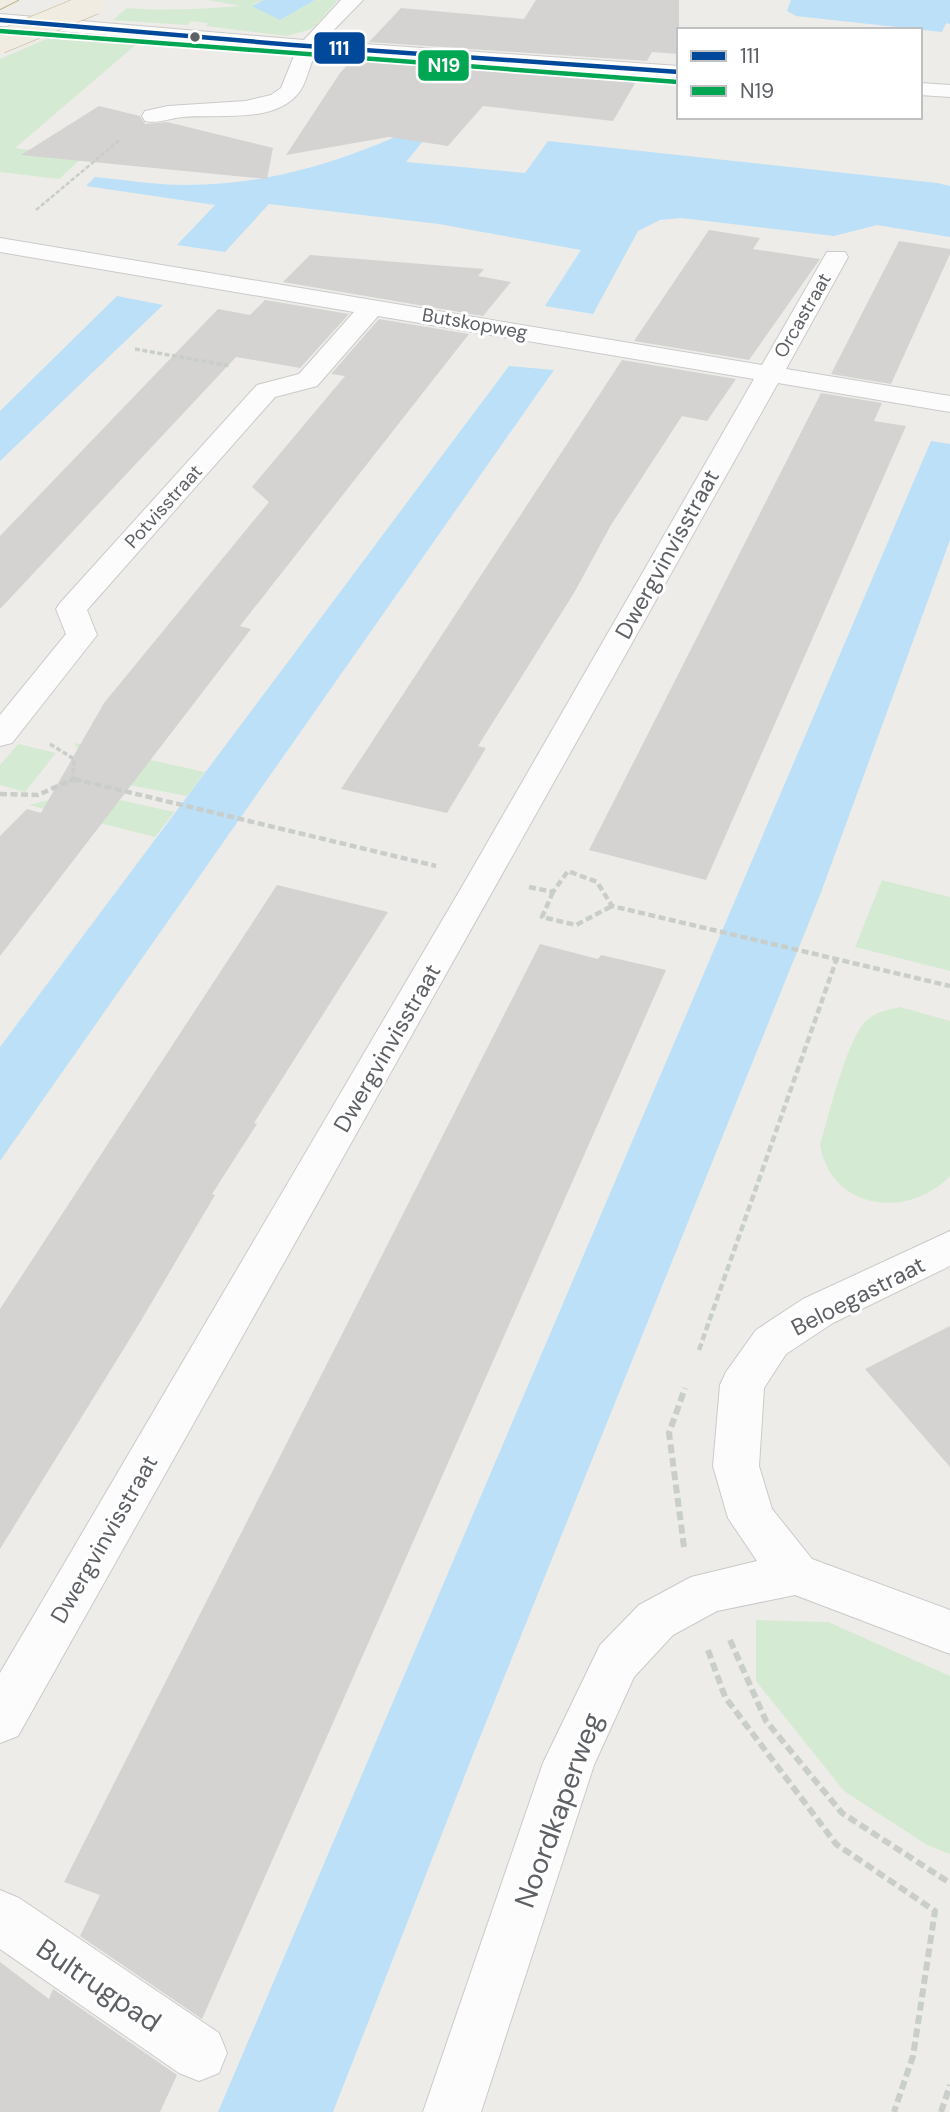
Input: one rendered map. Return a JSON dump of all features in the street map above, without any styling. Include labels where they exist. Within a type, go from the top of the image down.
[{"type":"highway","points":[[0,3],[8,0]]},
{"type":"highway","points":[[0,42],[98,2]]},
{"type":"street","points":[[153,116],[177,109],[251,106],[276,100],[289,92],[309,46],[333,17],[354,0]]},
{"type":"street","points":[[0,20],[309,46],[677,72]]},
{"type":"street","points":[[922,89],[950,91]]},
{"type":"street","name":"Butskopweg","points":[[0,245],[950,404]]},
{"type":"street","name":"Orcastraat","points":[[769,373],[836,257]]},
{"type":"street","points":[[308,380],[373,306]]},
{"type":"street","name":"Dwergvinvisstraat","points":[[0,1720],[485,878],[769,373]]},
{"type":"street","name":"Potvisstraat","points":[[0,736],[82,635],[71,609],[266,391],[308,380]]},
{"type":"street","name":"Beloegastraat","points":[[795,1574],[751,1518],[736,1466],[742,1385],[771,1342],[809,1317],[950,1247]]},
{"type":"street","points":[[795,1574],[950,1632]]},
{"type":"street","name":"Noordkaperweg","points":[[452,2112],[569,1763],[617,1661],[656,1620],[708,1592],[795,1574]]},
{"type":"street","name":"Bultrugpad","points":[[0,1917],[199,2053]]},
{"type":"path","points":[[30,215],[153,116]]},
{"type":"path","points":[[135,349],[308,380]]},
{"type":"path","points":[[0,794],[23,799],[46,794],[73,779],[269,825]]},
{"type":"path","points":[[553,892],[542,917],[576,925],[612,906]]},
{"type":"path","points":[[656,917],[950,986]]},
{"type":"path","points":[[708,1592],[766,1721],[842,1813],[950,1883]]},
{"type":"path","points":[[941,2112],[950,2085]]},
{"type":"green space","points":[[208,0],[264,0],[253,4],[280,20],[315,0],[338,0],[312,29],[286,36],[206,26],[208,23],[191,21],[188,25],[113,20],[127,8],[241,6]]},
{"type":"green space","points":[[58,34],[138,43],[15,148],[82,158],[59,179],[0,172],[0,59]]},
{"type":"green space","points":[[74,743],[205,772],[187,796],[82,776],[86,760]]},
{"type":"green space","points":[[18,744],[56,753],[25,792],[0,785],[0,765]]},
{"type":"green space","points":[[71,789],[174,812],[155,837],[29,805],[52,799]]},
{"type":"green space","points":[[882,880],[950,897],[950,971],[855,947]]},
{"type":"green space","points":[[900,1007],[950,1021],[950,1176],[933,1190],[914,1199],[893,1203],[873,1201],[855,1195],[839,1183],[827,1167],[820,1145],[839,1080],[858,1032],[873,1016]]},
{"type":"green space","points":[[756,1620],[828,1622],[950,1676],[950,1854],[927,1845],[844,1791],[756,1681]]},
{"type":"water","points":[[264,0],[315,0],[280,20],[252,6]]},
{"type":"water","points":[[791,0],[950,0],[950,24],[946,23],[942,32],[796,16],[787,11]]},
{"type":"water","points":[[446,113],[406,162],[525,173],[548,141],[937,183],[950,186],[950,237],[877,225],[834,236],[681,218],[660,220],[638,231],[593,314],[545,306],[581,250],[439,224],[269,204],[225,252],[177,245],[215,205],[86,186],[95,177],[186,185],[254,180],[320,165],[352,154]]},
{"type":"water","points":[[117,296],[163,305],[0,461],[0,411]]},
{"type":"water","points":[[509,366],[554,370],[0,1161],[0,1047]]},
{"type":"water","points":[[931,441],[950,444],[950,540],[820,895],[472,1757],[333,2112],[218,2112]]},
{"type":"building","points":[[536,0],[679,0],[677,54],[652,52],[647,61],[369,42],[401,8],[524,19]]},
{"type":"building","points":[[354,58],[638,78],[613,121],[483,106],[448,146],[389,137],[286,155],[340,73]]},
{"type":"building","points":[[99,106],[140,116],[145,124],[167,122],[273,148],[267,179],[21,155]]},
{"type":"building","points":[[709,230],[760,238],[753,249],[820,259],[749,360],[634,341]]},
{"type":"building","points":[[899,241],[950,249],[950,254],[891,384],[831,374]]},
{"type":"building","points":[[310,255],[484,269],[478,276],[511,282],[483,316],[283,282]]},
{"type":"building","points":[[265,300],[349,314],[300,368],[236,357],[0,609],[0,536],[218,309],[250,315]]},
{"type":"building","points":[[379,319],[469,334],[240,626],[251,629],[0,956],[0,836],[27,809],[41,813],[104,703],[269,502],[252,487],[345,376],[331,374]]},
{"type":"building","points":[[622,360],[736,379],[707,421],[682,416],[611,525],[574,593],[478,746],[486,748],[447,813],[341,789]]},
{"type":"building","points":[[821,393],[882,403],[874,421],[906,426],[706,880],[589,850]]},
{"type":"building","points":[[277,885],[388,912],[254,1123],[257,1124],[212,1194],[215,1195],[136,1329],[0,1549],[0,1309]]},
{"type":"building","points":[[540,944],[598,959],[601,955],[666,970],[202,2019],[80,1936],[100,1895],[64,1882]]},
{"type":"building","points":[[950,1326],[950,1467],[865,1369]]},
{"type":"building","points":[[0,1962],[49,1999],[53,1989],[177,2075],[160,2112],[0,2112]]},
{"type":"transit line","name":"111","points":[[0,20],[293,45],[677,72]]},
{"type":"transit line","name":"N19","points":[[0,31],[677,82]]}]
